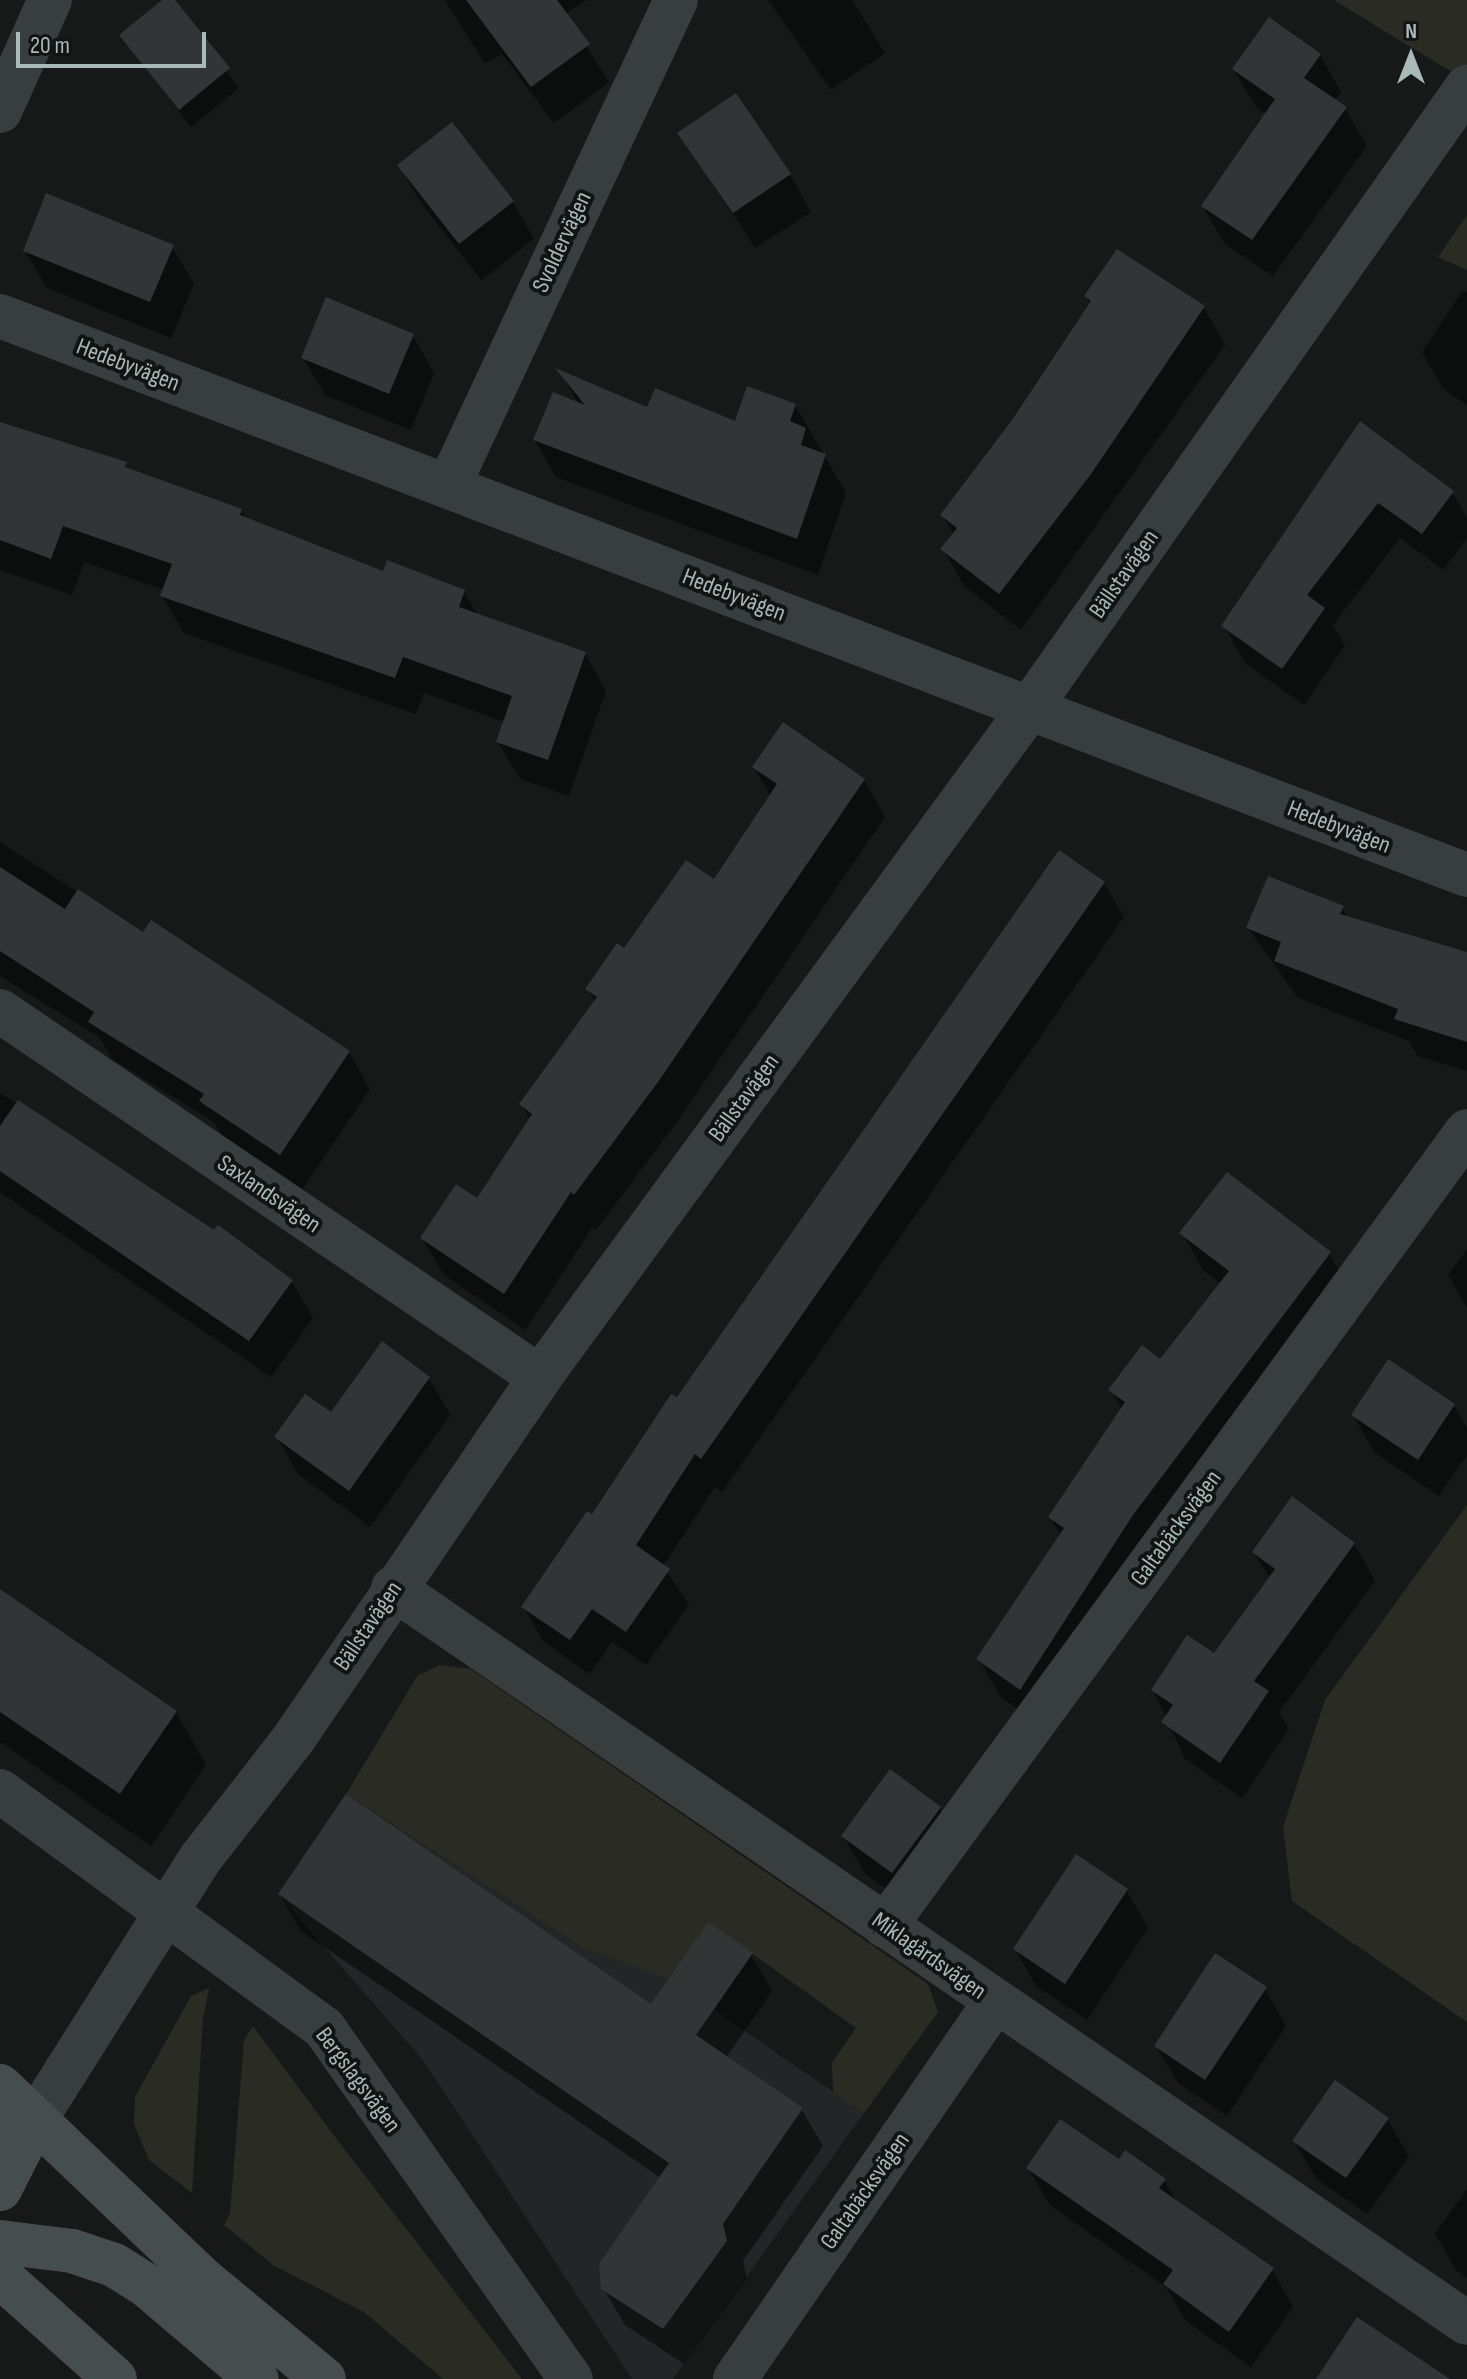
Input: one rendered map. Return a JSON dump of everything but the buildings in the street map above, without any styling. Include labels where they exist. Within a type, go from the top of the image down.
[{"type":"main road","points":[[0,2086],[18,2120],[324,2379]]},
{"type":"main road","points":[[0,2189],[18,2120]]},
{"type":"main road","points":[[0,2242],[72,2251],[114,2265],[146,2285],[257,2379]]},
{"type":"main road","points":[[0,2276],[115,2379]]},
{"type":"street","points":[[0,111],[50,0]]},
{"type":"street","name":"Svoldervägen","points":[[449,485],[676,0]]},
{"type":"street","name":"Bällstavägen","points":[[18,2120],[166,1910],[292,1741],[393,1588],[540,1377],[1029,709],[1467,87]]},
{"type":"street","name":"Hedebyvägen","points":[[0,316],[1467,875]]},
{"type":"street","name":"Saxlandsvägen","points":[[0,1011],[540,1377]]},
{"type":"street","name":"Galtabäcksvägen","points":[[885,1926],[1467,1131]]},
{"type":"street","name":"Miklagårdsvägen","points":[[393,1588],[1467,2323]]},
{"type":"street","name":"Bergslagsvägen","points":[[0,1791],[324,2028],[571,2379]]},
{"type":"street","name":"Galtabäcksvägen","points":[[735,2379],[995,2002]]},
{"type":"shaded area","points":[[1334,0],[1467,0],[1467,81],[1399,40]]},
{"type":"shaded area","points":[[1467,215],[1467,270],[1438,257]]},
{"type":"shaded area","points":[[1467,1505],[1467,2022],[1292,1901],[1283,1827],[1325,1700]]},
{"type":"shaded area","points":[[440,1665],[471,1669],[928,1984],[938,2012],[864,2113],[833,2093],[832,2063],[856,2028],[708,1922],[669,1979],[583,1948],[346,1794],[418,1675]]},
{"type":"shaded area","points":[[346,1794],[583,1948],[669,1979],[864,2113],[673,2379],[632,2379],[423,2060],[278,1894]]},
{"type":"shaded area","points":[[209,1988],[203,2019],[192,2193],[149,2160],[134,2124],[135,2097],[191,1996]]},
{"type":"shaded area","points":[[253,2026],[522,2379],[443,2379],[364,2312],[273,2265],[224,2225],[230,2213],[244,2040]]}]
